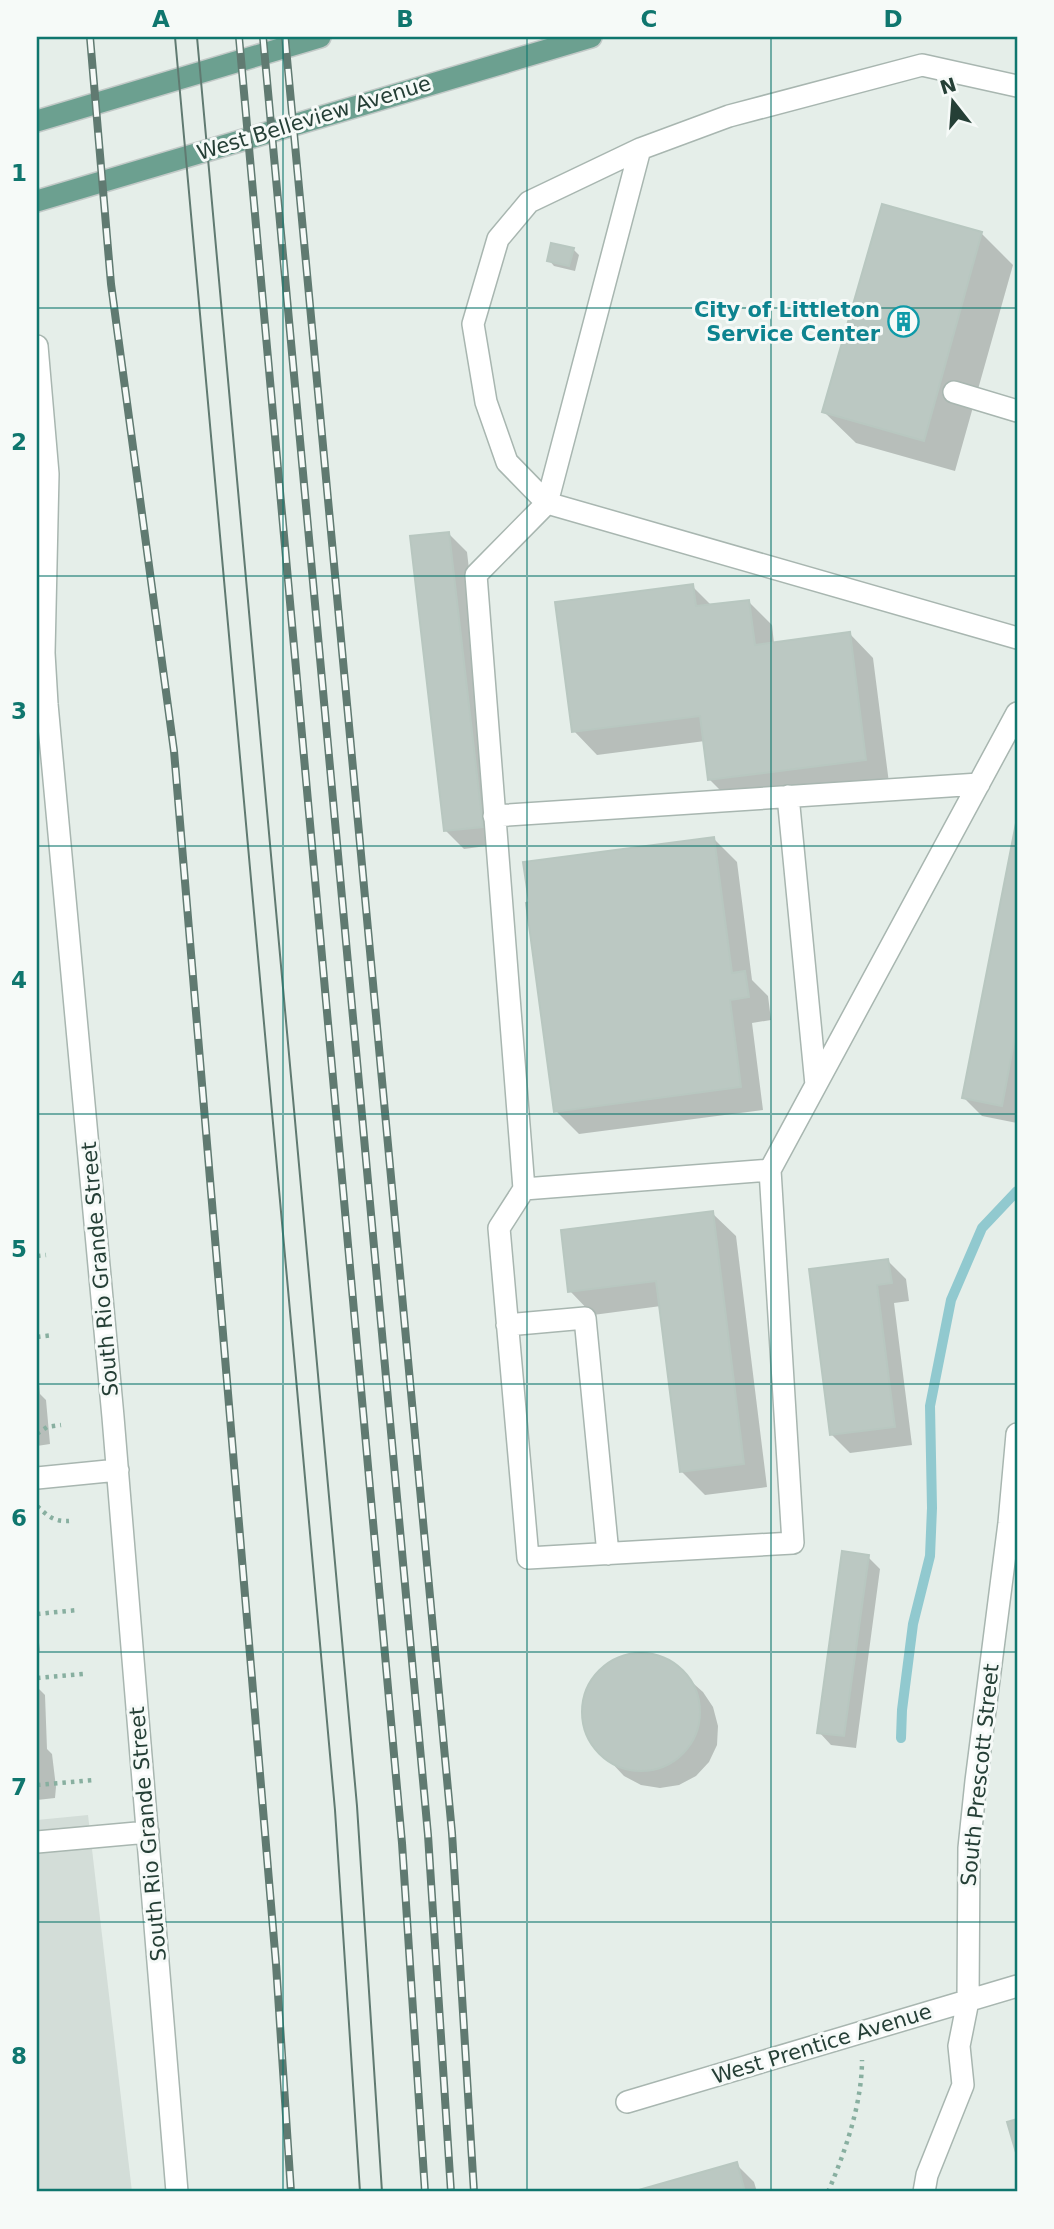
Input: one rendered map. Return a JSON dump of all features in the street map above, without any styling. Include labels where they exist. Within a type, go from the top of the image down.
[{"type":"main road","points":[[37,121],[320,37]]},
{"type":"main road","name":"West Belleview Avenue","points":[[37,201],[591,37]]},
{"type":"street","points":[[1017,86],[922,65],[729,116],[640,149],[528,202],[498,239],[473,324],[486,402],[507,462],[547,503],[1017,638]]},
{"type":"street","points":[[640,149],[547,503],[476,575],[524,1189],[499,1228],[528,1558],[793,1543],[770,1170],[1017,713]]},
{"type":"street","name":"South Rio Grande Street","points":[[37,346],[48,474],[44,757],[118,1470],[177,2192]]},
{"type":"street","points":[[954,392],[1017,411]]},
{"type":"street","points":[[494,816],[979,784]]},
{"type":"street","points":[[789,796],[816,1085]]},
{"type":"street","points":[[524,1189],[770,1170]]},
{"type":"street","points":[[507,1325],[585,1318],[608,1553]]},
{"type":"street","name":"South Prescott Street","points":[[925,2192],[927,2175],[963,2085],[959,2046],[968,2001],[969,1848],[1009,1523],[1017,1434]]},
{"type":"street","points":[[37,1478],[118,1470]]},
{"type":"street","points":[[37,1842],[148,1832]]},
{"type":"street","name":"West Prentice Avenue","points":[[627,2102],[1017,1986]]},
{"type":"path","points":[[37,1256],[46,1255]]},
{"type":"path","points":[[37,1337],[53,1335]]},
{"type":"path","points":[[37,1434],[47,1427],[61,1425]]},
{"type":"path","points":[[37,1506],[52,1519],[69,1521]]},
{"type":"path","points":[[37,1614],[78,1610]]},
{"type":"path","points":[[37,1678],[83,1675]]},
{"type":"path","points":[[37,1785],[93,1780]]},
{"type":"path","points":[[828,2192],[837,2171],[862,2086],[863,2031]]},
{"type":"shaded area","points":[[88,1815],[132,2192],[37,2192],[37,1820]]},
{"type":"building","name":"City of Littleton Service Center","points":[[882,204],[982,232],[924,441],[822,412]]},
{"type":"building","points":[[551,243],[574,248],[569,266],[547,261]]},
{"type":"building","points":[[449,532],[483,827],[444,831],[410,536]]},
{"type":"building","points":[[693,584],[696,606],[749,600],[755,645],[850,632],[866,760],[708,780],[700,716],[572,732],[555,602]]},
{"type":"building","points":[[1017,818],[1017,1026],[1002,1106],[962,1098]]},
{"type":"building","points":[[714,837],[732,973],[745,971],[749,997],[730,1000],[741,1087],[554,1112],[523,862]]},
{"type":"building","points":[[713,1211],[744,1464],[680,1472],[656,1281],[568,1292],[561,1230]]},
{"type":"building","points":[[888,1259],[892,1283],[877,1285],[895,1427],[830,1435],[809,1269]]},
{"type":"building","points":[[842,1551],[869,1555],[844,1736],[817,1733]]},
{"type":"building","points":[[641,1653],[663,1658],[683,1670],[695,1690],[700,1712],[695,1734],[683,1754],[663,1766],[641,1771],[619,1766],[599,1754],[587,1734],[582,1712],[587,1690],[599,1670],[619,1658]]},
{"type":"building","points":[[1017,2119],[1017,2156],[1007,2122]]},
{"type":"building","points":[[737,2162],[745,2192],[639,2190]]},
{"type":"waterway","points":[[901,1738],[913,1624],[930,1556],[930,1406],[951,1300],[982,1228],[1017,1191]]},
{"type":"tram line","points":[[175,37],[335,1810],[360,2192]]},
{"type":"tram line","points":[[197,37],[357,1806],[382,2192]]},
{"type":"railway","points":[[90,37],[111,284],[174,751],[276,1964],[291,2192]]},
{"type":"railway","points":[[239,37],[402,1843],[425,2192]]},
{"type":"railway","points":[[263,37],[428,1835],[451,2192]]},
{"type":"railway","points":[[285,37],[452,1833],[474,2192]]},
{"type":"place","name":"City of Littleton Service Center","points":[[903,322]]}]
